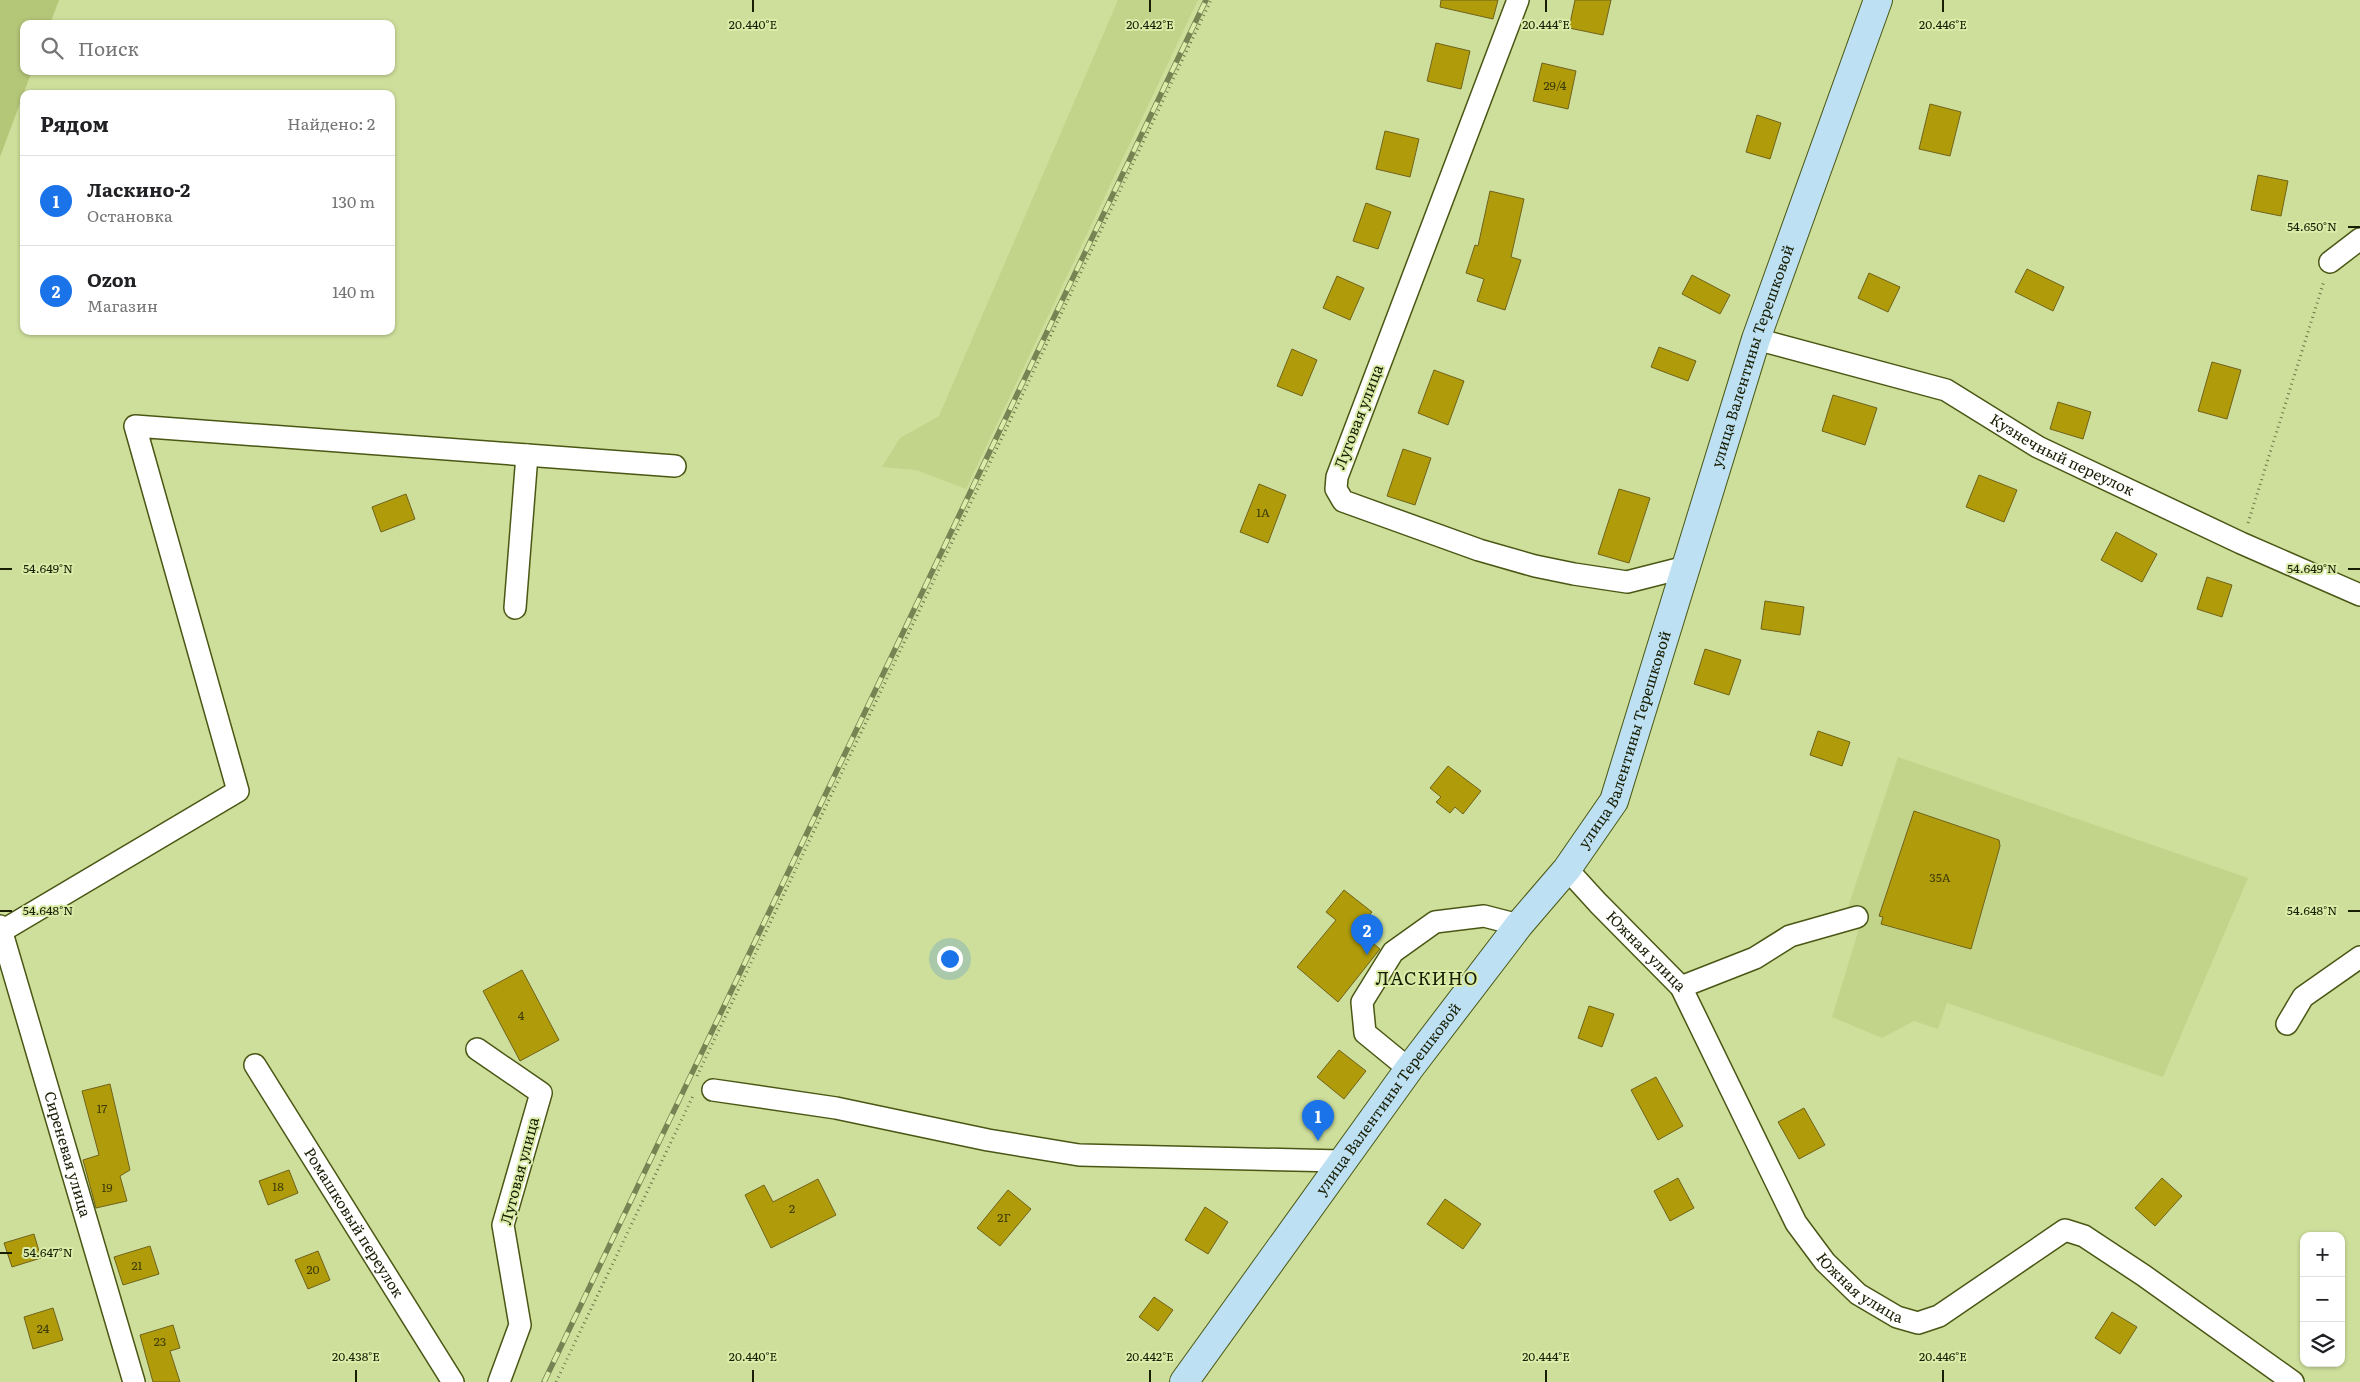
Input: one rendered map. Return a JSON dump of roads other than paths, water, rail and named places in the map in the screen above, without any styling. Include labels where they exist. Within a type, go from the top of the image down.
[{"type":"street","name":"Луговая улица","points":[[1518,0],[1336,476],[1336,489],[1343,501],[1478,550],[1535,566],[1627,582],[1686,567]]},
{"type":"street","name":"улица Валентины Терешковой","points":[[1184,1382],[1341,1160],[1408,1069],[1519,925],[1567,869],[1614,802],[1756,339],[1878,0]]},
{"type":"street","points":[[2330,262],[2360,239]]},
{"type":"street","name":"Кузнечный переулок","points":[[1756,339],[1946,390],[2038,448],[2242,543],[2360,595]]},
{"type":"street","points":[[1,928],[238,791],[135,426],[675,466]]},
{"type":"street","points":[[515,608],[527,455]]},
{"type":"street","name":"Южная улица","points":[[1567,869],[1681,987],[1796,1224],[1825,1262],[1858,1294],[1897,1317],[1918,1323],[1939,1316],[2065,1230],[2084,1236],[2144,1275],[2293,1382]]},
{"type":"street","points":[[1408,1069],[1364,1033],[1362,1002],[1394,952],[1435,922],[1484,916],[1519,925]]},
{"type":"street","points":[[1681,987],[1755,958],[1790,936],[1857,917]]},
{"type":"street","name":"Сиреневая улица","points":[[1,928],[134,1382]]},
{"type":"street","points":[[2287,1024],[2303,997],[2360,957]]},
{"type":"street","name":"Луговая улица","points":[[477,1049],[541,1093],[503,1225],[520,1325],[500,1382]]},
{"type":"street","name":"Ромашковый переулок","points":[[255,1065],[453,1382]]},
{"type":"street","points":[[704,1086],[836,1108],[988,1140],[1079,1155],[1341,1160]]},
{"type":"railway","points":[[544,1382],[1206,0]]},
{"type":"place","name":"Ozon","points":[[1367,955]]},
{"type":"place","name":"Ласкино-2","points":[[1318,1141]]},
{"type":"district","name":"ЛАСКИНО","points":[[1427,979]]}]
